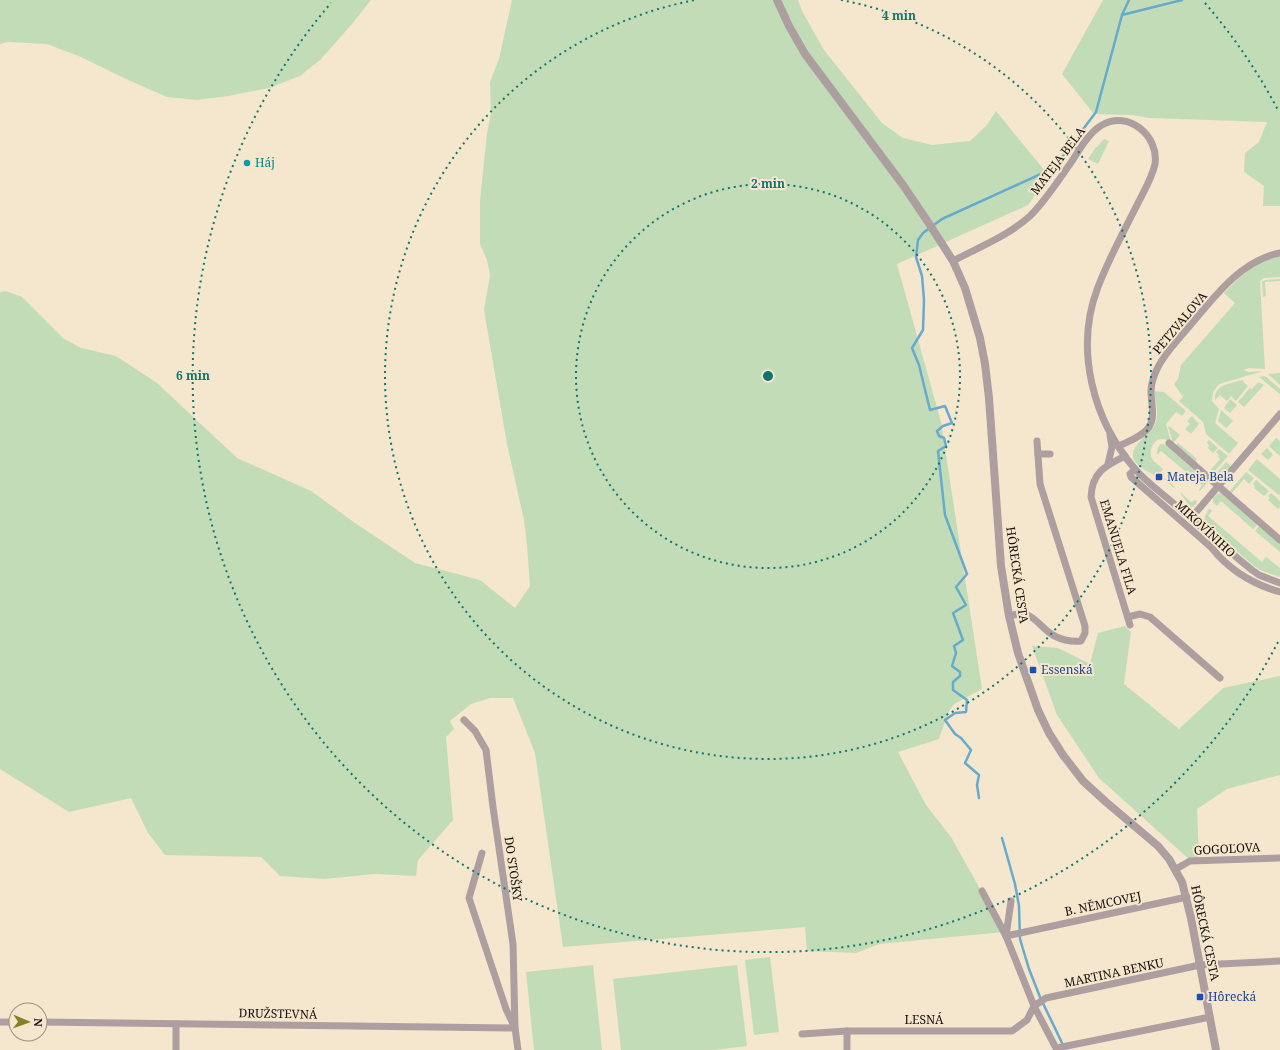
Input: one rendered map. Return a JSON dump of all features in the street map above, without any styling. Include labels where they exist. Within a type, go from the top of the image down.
[{"type":"street","name":"HÔRECKÁ CESTA","points":[[777,0],[789,26],[805,54],[903,185],[953,261],[965,288],[974,315],[985,364],[989,398],[1000,560],[1009,616],[1018,653],[1036,703],[1049,733],[1063,755],[1084,781],[1106,802],[1158,846],[1176,869],[1187,896],[1216,1050]]},
{"type":"street","name":"MATEJA BELA","points":[[953,261],[1004,234],[1030,215],[1064,173],[1095,130],[1102,125],[1117,121],[1125,122],[1132,124],[1144,132],[1149,137],[1155,153],[1152,174],[1104,272],[1097,290],[1089,324],[1088,358],[1091,383],[1102,417],[1125,456],[1135,469],[1252,570],[1259,575],[1280,583]]},
{"type":"street","name":"PETZVALOVA","points":[[1119,446],[1142,434],[1151,424],[1154,414],[1151,390],[1153,381],[1157,369],[1168,352],[1232,280],[1253,263],[1265,257],[1280,253]]},
{"type":"street","points":[[1191,518],[1280,414]]},
{"type":"street","points":[[1108,464],[1112,447],[1110,431]]},
{"type":"street","points":[[1009,616],[1021,614],[1026,615],[1050,635],[1064,640],[1076,642],[1081,641],[1085,633],[1085,626],[1040,484],[1038,442]]},
{"type":"street","points":[[1169,443],[1280,540]]},
{"type":"street","points":[[1038,454],[1050,454]]},
{"type":"street","name":"EMANUELA FILA","points":[[1125,456],[1108,464],[1097,475],[1093,482],[1091,497],[1130,625]]},
{"type":"street","name":"MIKOVÍNIHO","points":[[1135,469],[1130,474],[1131,477],[1202,539],[1236,572],[1265,588],[1280,592]]},
{"type":"street","points":[[1202,539],[1208,533]]},
{"type":"street","points":[[1128,617],[1140,614],[1150,617],[1220,678]]},
{"type":"street","name":"DO STOŠKY","points":[[464,720],[475,731],[486,750],[513,944],[515,1028],[518,1050]]},
{"type":"street","name":"DO STOŠKY","points":[[482,854],[469,898],[506,1009],[515,1028]]},
{"type":"street","name":"GOGOĽOVA","points":[[1176,869],[1190,861],[1280,858]]},
{"type":"street","points":[[982,891],[1040,1002],[1060,1048],[1210,1017]]},
{"type":"street","name":"B. NĚMCOVEJ","points":[[1006,936],[1187,896]]},
{"type":"street","points":[[1006,936],[1011,901]]},
{"type":"street","name":"MARTINA BENKU","points":[[1040,1002],[1200,965],[1280,961]]},
{"type":"street","name":"LESNÁ","points":[[802,1034],[847,1031],[1012,1031],[1027,1020],[1040,1002]]},
{"type":"street","name":"DRUŽSTEVNÁ","points":[[48,1022],[515,1028]]},
{"type":"street","points":[[176,1024],[176,1050]]},
{"type":"street","points":[[847,1031],[847,1050]]},
{"type":"green space","points":[[0,0],[371,0],[321,59],[300,76],[269,88],[197,100],[167,97],[81,57],[47,44],[7,42],[0,44]]},
{"type":"green space","points":[[512,0],[798,0],[802,11],[824,50],[882,123],[903,138],[932,145],[970,141],[987,125],[996,111],[1049,176],[1028,205],[897,264],[941,422],[982,689],[954,704],[948,713],[939,739],[898,752],[926,805],[951,837],[1004,932],[879,944],[856,953],[807,951],[805,927],[563,947],[535,753],[513,698],[490,698],[471,704],[450,721],[454,729],[446,737],[453,820],[418,860],[416,876],[375,874],[324,879],[280,876],[261,857],[165,855],[148,833],[131,798],[69,812],[0,769],[0,292],[6,291],[22,297],[63,338],[81,348],[116,356],[157,383],[237,458],[311,491],[355,523],[415,563],[480,580],[515,608],[530,586],[524,520],[507,444],[484,310],[490,275],[487,260],[480,244],[480,201],[487,133],[491,114],[490,82],[499,59]]},
{"type":"green space","points":[[1103,0],[1280,0],[1280,206],[1263,206],[1264,186],[1244,172],[1245,153],[1259,142],[1267,122],[1149,118],[1132,115],[1094,114],[1062,74]]},
{"type":"green space","points":[[1104,139],[1109,141],[1098,164],[1088,159],[1096,147]]},
{"type":"green space","points":[[1280,256],[1280,277],[1264,278],[1260,281],[1265,369],[1249,368],[1243,370],[1249,372],[1261,371],[1219,384],[1213,392],[1212,401],[1219,409],[1215,423],[1238,443],[1229,454],[1206,434],[1203,422],[1179,401],[1183,397],[1174,384],[1178,379],[1181,365],[1235,303],[1224,293],[1249,270]]},
{"type":"green space","points":[[1280,279],[1280,281],[1265,282],[1266,296],[1263,297],[1262,282],[1265,280]]},
{"type":"green space","points":[[1280,373],[1280,385],[1268,374]]},
{"type":"green space","points":[[1265,376],[1280,389],[1280,394],[1259,377]]},
{"type":"green space","points":[[1242,380],[1248,386],[1236,401],[1231,396],[1227,401],[1220,395],[1215,400],[1215,395],[1220,388]]},
{"type":"green space","points":[[1258,382],[1264,385],[1244,407],[1238,402],[1250,388],[1252,389]]},
{"type":"green space","points":[[1154,391],[1164,392],[1186,411],[1182,416],[1176,412],[1166,424],[1171,442],[1164,439],[1158,440],[1153,444],[1151,451],[1153,460],[1163,469],[1159,474],[1175,487],[1174,488],[1156,472],[1154,475],[1141,468],[1134,459],[1133,454],[1135,448],[1156,422],[1157,410]]},
{"type":"green space","points":[[1230,399],[1237,405],[1230,413],[1224,408]]},
{"type":"green space","points":[[1221,410],[1233,421],[1226,428],[1218,421]]},
{"type":"green space","points":[[1192,416],[1199,424],[1191,434],[1185,429],[1190,424],[1187,421]]},
{"type":"green space","points":[[1168,426],[1180,435],[1173,443]]},
{"type":"green space","points":[[1276,438],[1280,441],[1280,456],[1269,446]]},
{"type":"green space","points":[[1209,440],[1218,448],[1213,453],[1208,448],[1209,446],[1207,442]]},
{"type":"green space","points":[[1178,443],[1197,459],[1195,462],[1176,446]]},
{"type":"green space","points":[[1161,444],[1168,445],[1208,479],[1206,481],[1208,482],[1200,491],[1199,490],[1202,485],[1161,451],[1157,455]]},
{"type":"green space","points":[[1267,448],[1273,455],[1268,460],[1261,454]]},
{"type":"green space","points":[[1219,449],[1228,456],[1211,475],[1208,473],[1220,459],[1216,452]]},
{"type":"green space","points":[[1257,459],[1280,479],[1279,495],[1248,470]]},
{"type":"green space","points":[[1226,462],[1231,466],[1221,477],[1213,477]]},
{"type":"green space","points":[[1246,472],[1254,478],[1249,484],[1244,479],[1231,494],[1229,492]]},
{"type":"green space","points":[[1256,480],[1269,491],[1264,496],[1254,488],[1255,486],[1253,484]]},
{"type":"green space","points":[[1180,492],[1191,502],[1195,500],[1197,501],[1196,504],[1191,508]]},
{"type":"green space","points":[[1220,493],[1258,524],[1253,529],[1221,501],[1217,506],[1213,502],[1213,498]]},
{"type":"green space","points":[[1271,493],[1280,501],[1280,507],[1278,509],[1268,500],[1270,498],[1268,496]]},
{"type":"green space","points":[[1210,509],[1212,511],[1208,516],[1262,562],[1266,557],[1280,568],[1280,577],[1260,570],[1204,523],[1208,510]]},
{"type":"green space","points":[[1260,525],[1280,542],[1280,552],[1255,531]]},
{"type":"green space","points":[[1125,626],[1131,632],[1124,684],[1179,729],[1223,688],[1280,676],[1280,775],[1227,789],[1197,809],[1199,858],[1190,860],[1099,778],[1057,715],[1032,646],[1058,648],[1090,664],[1098,633]]},
{"type":"green space","points":[[770,957],[779,1032],[754,1035],[745,960]]},
{"type":"green space","points":[[593,965],[602,1050],[534,1050],[526,972]]},
{"type":"green space","points":[[737,965],[747,1046],[714,1050],[621,1050],[613,979]]},
{"type":"waterway","points":[[979,798],[977,785],[979,775],[965,763],[971,750],[961,738],[955,734],[945,720],[955,713],[966,712],[967,700],[953,690],[953,682],[960,676],[960,672],[952,666],[956,653],[954,646],[963,640],[953,613],[966,605],[956,587],[967,574],[945,515],[938,451],[946,446],[944,438],[939,436],[937,431],[943,426],[952,423],[945,406],[930,410],[919,365],[912,348],[923,330],[924,300],[922,276],[916,257],[918,240],[923,233],[942,219],[1054,168],[1096,112],[1122,15],[1129,0]]},
{"type":"waterway","points":[[1122,15],[1182,0]]},
{"type":"waterway","points":[[1002,838],[1015,884],[1019,906],[1020,939],[1029,969],[1040,997],[1063,1045]]},
{"type":"place","name":"Háj","points":[[247,163]]},
{"type":"place","name":"Mateja Bela","points":[[1159,477]]},
{"type":"place","name":"Essenská","points":[[1033,670]]},
{"type":"place","name":"Hôrecká","points":[[1200,997]]}]
